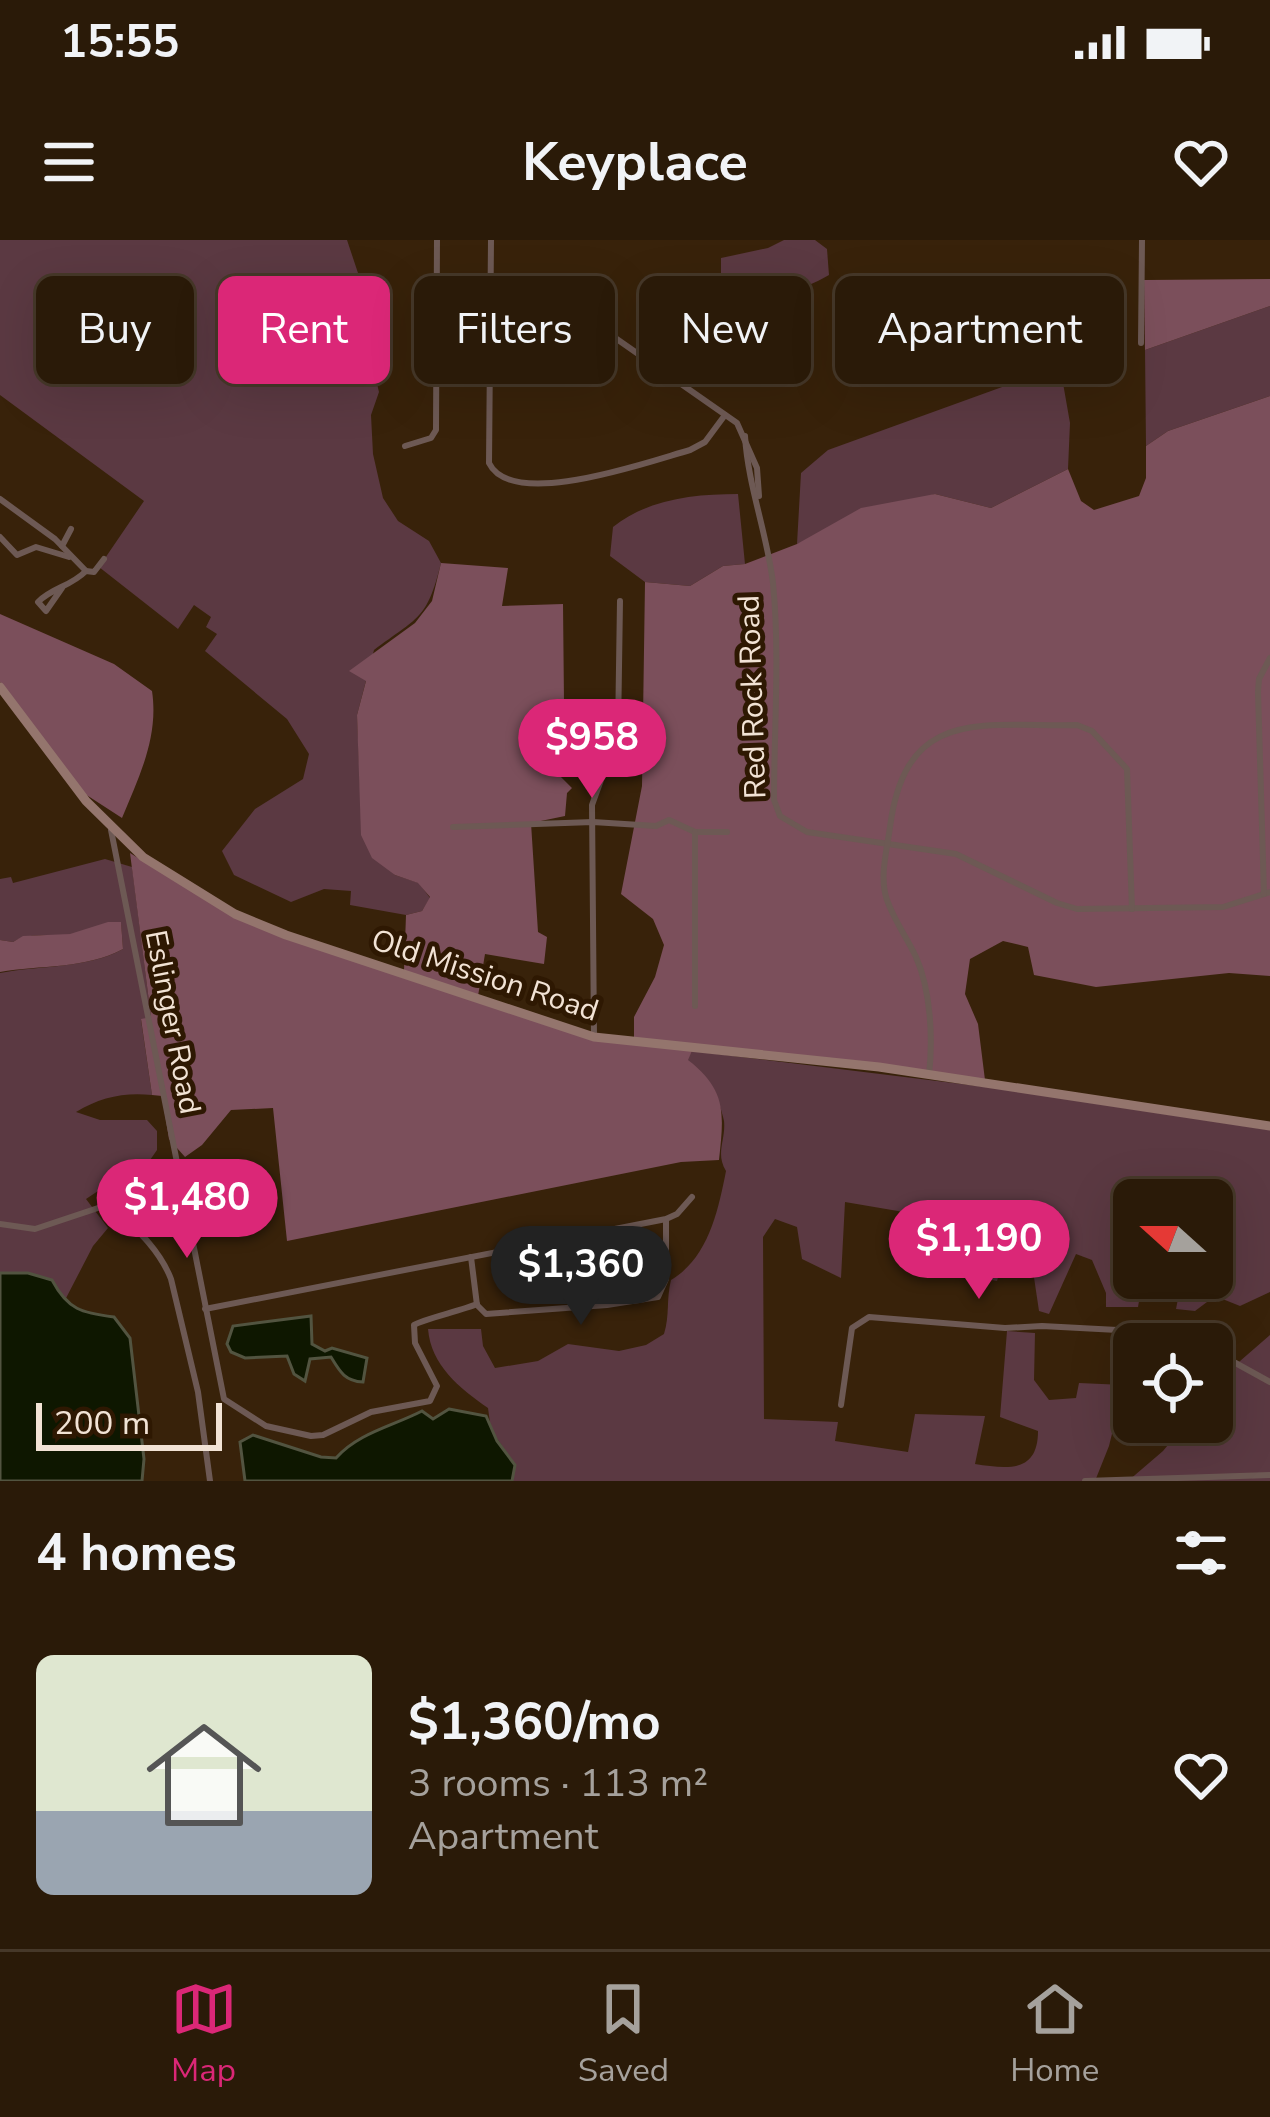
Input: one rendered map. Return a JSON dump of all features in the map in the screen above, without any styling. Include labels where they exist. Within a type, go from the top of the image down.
[{"type":"street","points":[[405,446],[430,439],[436,430],[437,240]]},
{"type":"street","points":[[490,240],[490,276]]},
{"type":"street","points":[[1141,343],[1142,240]]},
{"type":"street","name":"Red Rock Road","points":[[615,338],[737,422],[745,436],[774,591],[774,800],[780,816],[807,832],[956,854],[1077,909],[1223,907],[1267,893]]},
{"type":"street","points":[[490,384],[489,463],[506,481],[571,482],[690,450],[705,442],[725,415]]},
{"type":"street","points":[[0,499],[62,546],[86,572]]},
{"type":"street","points":[[62,546],[71,530]]},
{"type":"street","points":[[0,537],[16,555],[36,547],[69,557]]},
{"type":"street","points":[[62,588],[94,572],[104,559]]},
{"type":"street","points":[[594,1037],[593,822],[596,791],[618,733],[620,601]]},
{"type":"street","points":[[1267,893],[1258,692],[1270,658]]},
{"type":"street","name":"Old Mission Road","points":[[0,687],[111,830],[142,857],[235,914],[286,935],[594,1037],[929,1075],[1270,1126]]},
{"type":"street","points":[[929,1075],[932,1044],[918,962],[883,885],[898,783],[907,764],[932,739],[974,727],[1077,725],[1092,731],[1127,770],[1132,909]]},
{"type":"street","points":[[453,827],[593,822],[656,826],[669,820],[694,832],[728,832]]},
{"type":"street","name":"Eslinger Road","points":[[111,830],[224,1399],[266,1426],[311,1436],[389,1408],[430,1401],[437,1392],[415,1343],[416,1322],[437,1320],[477,1304]]},
{"type":"street","points":[[694,832],[695,1006]]},
{"type":"street","points":[[205,1309],[666,1219],[692,1197]]},
{"type":"street","points":[[0,1224],[35,1229],[110,1204],[143,1235],[171,1279],[198,1392],[210,1481]]},
{"type":"street","points":[[471,1257],[477,1304],[486,1315],[658,1297],[666,1279],[666,1219]]},
{"type":"street","points":[[841,1405],[850,1334],[856,1322],[869,1317],[1005,1328],[1113,1330]]},
{"type":"street","points":[[1233,1362],[1270,1382]]},
{"type":"street","points":[[1085,1481],[1270,1475]]},
{"type":"shaded area","points":[[0,240],[347,240],[359,276],[218,276],[218,384],[377,384],[371,415],[373,454],[383,498],[398,521],[429,541],[441,563],[419,616],[374,650],[357,715],[362,835],[395,875],[419,883],[430,898],[422,911],[406,915],[350,905],[351,891],[324,889],[291,902],[234,875],[222,851],[255,809],[303,779],[309,754],[287,719],[205,651],[217,634],[206,627],[211,617],[194,605],[178,629],[99,567],[144,501],[0,395]]},
{"type":"shaded area","points":[[784,240],[815,240],[827,249],[829,275],[811,284],[811,276],[721,276],[721,258]]},
{"type":"shaded area","points":[[1270,279],[1270,306],[1145,350],[1144,280]]},
{"type":"shaded area","points":[[1270,306],[1270,396],[1168,431],[1146,446],[1145,350]]},
{"type":"shaded area","points":[[1010,384],[1063,384],[1070,423],[1068,469],[991,508],[935,494],[797,544],[801,473],[828,450]]},
{"type":"shaded area","points":[[1270,396],[1270,976],[1229,973],[1096,987],[1034,975],[1028,947],[1003,941],[970,959],[965,994],[978,1024],[985,1080],[634,1038],[634,1017],[655,977],[664,945],[653,919],[621,894],[642,786],[645,582],[690,586],[723,566],[745,564],[797,544],[861,508],[935,494],[991,508],[1068,469],[1081,501],[1094,510],[1139,496],[1146,478],[1146,446],[1168,431]]},
{"type":"shaded area","points":[[738,494],[745,564],[723,566],[690,586],[645,582],[610,556],[613,527],[641,510],[688,497]]},
{"type":"shaded area","points":[[441,563],[508,568],[502,606],[563,604],[564,702],[557,773],[572,788],[567,793],[565,816],[531,823],[538,932],[547,937],[544,964],[485,954],[478,996],[404,971],[406,915],[422,911],[430,897],[418,883],[395,875],[372,858],[361,835],[357,715],[366,681],[349,671],[415,623],[432,601]]},
{"type":"shaded area","points":[[0,614],[114,664],[152,691],[150,741],[122,818],[85,794],[0,682]]},
{"type":"shaded area","points":[[130,853],[234,917],[593,1040],[692,1051],[688,1060],[710,1082],[720,1104],[719,1160],[681,1162],[287,1241],[273,1108],[231,1110],[202,1145],[185,1157],[169,1139],[162,1096],[152,1095],[141,1019],[151,1017]]},
{"type":"shaded area","points":[[105,859],[132,867],[151,1017],[141,1020],[152,1095],[113,1097],[76,1112],[100,1120],[147,1120],[157,1131],[157,1150],[141,1173],[153,1185],[148,1219],[137,1228],[123,1222],[117,1191],[98,1191],[86,1199],[108,1228],[93,1246],[64,1302],[52,1280],[28,1273],[0,1273],[0,973],[109,955],[123,949],[121,923],[72,934],[0,940],[0,879],[11,877],[13,883]]},
{"type":"shaded area","points":[[121,922],[123,949],[78,963],[0,972],[0,940],[70,934]]},
{"type":"shaded area","points":[[692,1051],[986,1087],[1270,1130],[1270,1292],[1240,1306],[1222,1299],[1233,1299],[1233,1179],[1113,1179],[1113,1299],[1139,1299],[1138,1307],[1106,1307],[1106,1293],[1092,1260],[1076,1254],[1049,1314],[1039,1311],[1032,1264],[1021,1253],[1001,1267],[997,1281],[971,1276],[942,1224],[933,1217],[845,1202],[841,1278],[802,1259],[797,1227],[775,1219],[763,1237],[764,1419],[838,1422],[835,1441],[908,1452],[915,1414],[985,1416],[975,1464],[1019,1465],[1033,1455],[1038,1431],[1000,1417],[1007,1331],[1035,1333],[1034,1380],[1049,1400],[1076,1398],[1079,1383],[1113,1385],[1113,1430],[1095,1481],[512,1481],[515,1464],[491,1430],[488,1408],[441,1365],[428,1329],[481,1329],[483,1346],[495,1368],[538,1361],[568,1344],[619,1351],[646,1345],[664,1334],[671,1280],[703,1247],[726,1171],[721,1158],[722,1113],[705,1079],[687,1060]]},
{"type":"shaded area","points":[[0,1273],[28,1273],[52,1280],[70,1304],[114,1317],[130,1338],[144,1459],[142,1481],[0,1481]]},
{"type":"shaded area","points":[[1178,1299],[1211,1299],[1195,1311],[1176,1309]]},
{"type":"shaded area","points":[[311,1316],[312,1344],[367,1358],[363,1382],[344,1375],[331,1357],[310,1359],[305,1381],[294,1374],[287,1356],[245,1358],[231,1352],[227,1344],[233,1326]]},
{"type":"shaded area","points":[[1270,1335],[1270,1481],[1128,1481],[1170,1443],[1233,1443],[1233,1367]]},
{"type":"shaded area","points":[[449,1409],[486,1416],[515,1465],[512,1481],[245,1481],[240,1442],[253,1435],[336,1458],[355,1442],[422,1411],[433,1419]]}]
